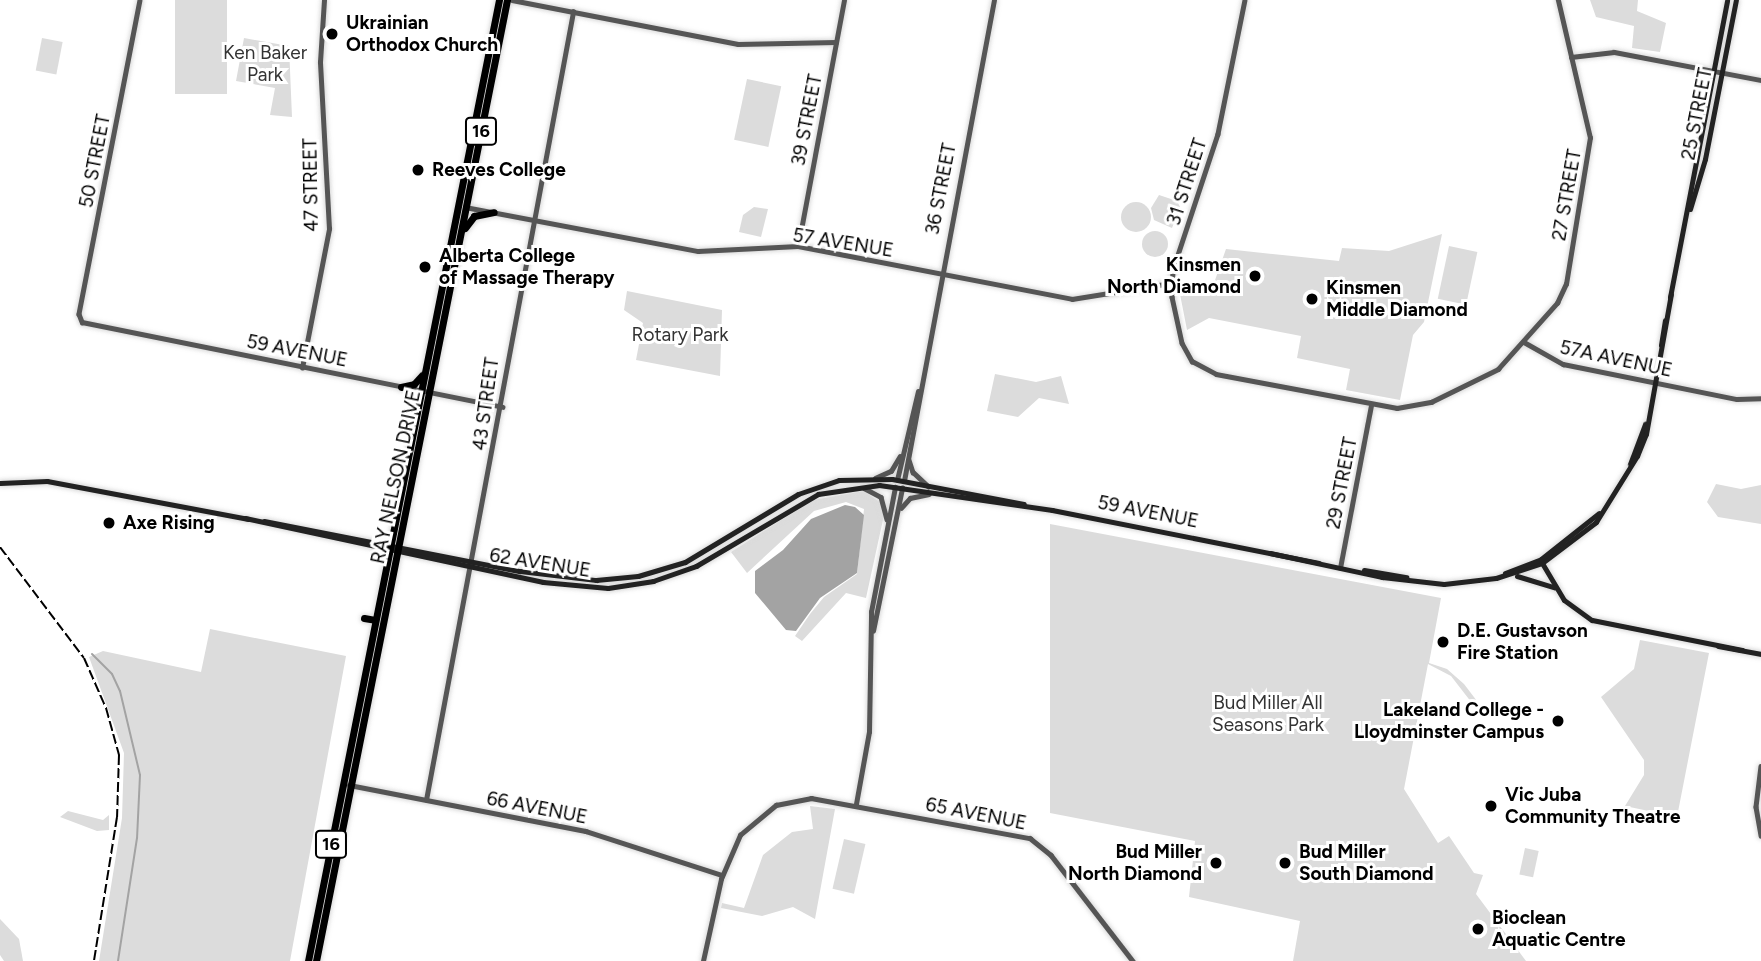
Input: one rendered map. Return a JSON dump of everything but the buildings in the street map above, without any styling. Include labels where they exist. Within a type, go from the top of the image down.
[{"type":"highway","name":"RAY NELSON DRIVE","points":[[308,961],[347,785],[425,391],[462,234],[462,206],[499,0]]},
{"type":"highway","name":"RAY NELSON DRIVE","points":[[425,391],[426,368],[509,0]]},
{"type":"highway","points":[[462,234],[474,216],[494,212]]},
{"type":"highway","points":[[401,387],[417,382],[426,368]]},
{"type":"highway","name":"RAY NELSON DRIVE","points":[[316,961],[375,620],[393,549]]},
{"type":"highway","points":[[364,618],[375,620]]},
{"type":"main road","name":"25 STREET","points":[[1648,417],[1727,0]]},
{"type":"main road","name":"25 STREET","points":[[1683,233],[1705,159],[1736,0]]},
{"type":"main road","points":[[1496,578],[1541,561],[1595,522],[1631,470],[1648,417]]},
{"type":"main road","points":[[1372,573],[1455,581],[1508,572],[1541,561],[1576,535],[1609,500],[1630,465],[1648,417]]},
{"type":"main road","name":"62 AVENUE","points":[[0,483],[47,481],[472,564],[579,580],[645,575],[705,554],[812,488],[839,480],[875,478],[900,484]]},
{"type":"main road","name":"62 AVENUE","points":[[472,564],[569,587],[645,583],[704,562],[809,498],[856,486],[900,484]]},
{"type":"main road","name":"59 AVENUE","points":[[900,484],[929,494],[1030,506]]},
{"type":"main road","name":"59 AVENUE","points":[[900,484],[929,486],[1372,573]]},
{"type":"main road","points":[[1541,561],[1554,587],[1568,604],[1600,623],[1761,654]]},
{"type":"main road","points":[[1372,573],[1444,583],[1526,577],[1554,587]]},
{"type":"street","name":"50 STREET","points":[[86,326],[79,314],[140,0]]},
{"type":"street","name":"47 STREET","points":[[302,368],[329,229],[320,62],[324,0]]},
{"type":"street","points":[[509,0],[738,44],[836,42]]},
{"type":"street","name":"39 STREET","points":[[798,246],[844,0]]},
{"type":"street","name":"36 STREET","points":[[856,804],[869,732],[871,612],[886,530],[909,456],[940,274],[994,0]]},
{"type":"street","name":"31 STREET","points":[[1245,0],[1218,134],[1171,283],[1182,343],[1199,366],[1222,376],[1371,405]]},
{"type":"street","name":"27 STREET","points":[[1524,342],[1557,303],[1566,284],[1590,157],[1558,0]]},
{"type":"street","name":"43 STREET","points":[[426,800],[502,407],[532,220],[573,12]]},
{"type":"street","points":[[1571,57],[1607,51],[1761,80]]},
{"type":"street","name":"57 AVENUE","points":[[462,206],[698,251],[798,246],[1072,299],[1171,283]]},
{"type":"street","name":"59 AVENUE","points":[[86,326],[502,407]]},
{"type":"street","points":[[1371,405],[1397,408],[1431,401],[1486,376],[1524,342]]},
{"type":"street","name":"57A AVENUE","points":[[1524,342],[1556,362],[1743,399],[1761,398]]},
{"type":"street","name":"36 STREET","points":[[872,632],[896,519],[903,449],[920,384]]},
{"type":"street","name":"29 STREET","points":[[1340,567],[1371,405]]},
{"type":"street","points":[[875,478],[891,471],[903,449]]},
{"type":"street","points":[[909,456],[913,471],[929,486]]},
{"type":"street","points":[[856,486],[881,497],[886,530]]},
{"type":"street","points":[[896,519],[906,501],[929,494]]},
{"type":"street","points":[[1761,766],[1756,807],[1761,836]]},
{"type":"street","name":"66 AVENUE","points":[[347,785],[586,831],[722,875]]},
{"type":"street","name":"65 AVENUE","points":[[722,875],[740,835],[761,813],[802,798],[856,804],[1037,841],[1133,961]]},
{"type":"street","points":[[703,961],[722,875]]},
{"type":"green space","points":[[175,0],[227,0],[227,94],[175,94]]},
{"type":"green space","points":[[1590,0],[1638,0],[1637,11],[1666,23],[1660,52],[1632,48],[1634,26],[1596,17]]},
{"type":"green space","points":[[42,38],[63,42],[56,74],[36,70]]},
{"type":"green space","name":"Ken Baker Park","points":[[244,38],[289,46],[292,117],[270,115],[275,88],[236,81]]},
{"type":"green space","points":[[747,79],[781,86],[768,147],[734,140]]},
{"type":"green space","points":[[1159,195],[1177,201],[1180,207],[1172,228],[1154,220],[1151,208]]},
{"type":"green space","points":[[1136,202],[1147,206],[1151,217],[1147,228],[1136,232],[1125,228],[1121,217],[1125,206]]},
{"type":"green space","points":[[754,207],[768,209],[761,237],[739,232],[743,215]]},
{"type":"green space","points":[[1155,231],[1164,235],[1168,244],[1164,253],[1155,257],[1146,253],[1142,244],[1146,235]]},
{"type":"green space","points":[[1442,234],[1424,322],[1413,335],[1400,400],[1346,390],[1350,369],[1297,358],[1301,336],[1209,318],[1187,330],[1179,289],[1214,283],[1226,249],[1339,261],[1342,248],[1389,251]]},
{"type":"green space","points":[[1449,246],[1477,252],[1466,305],[1438,299]]},
{"type":"green space","name":"Rotary Park","points":[[627,291],[722,310],[720,376],[636,360],[643,323],[624,310]]},
{"type":"green space","points":[[995,374],[1036,382],[1061,376],[1069,404],[1039,398],[1018,417],[987,411]]},
{"type":"green space","points":[[1716,484],[1741,489],[1761,485],[1761,524],[1718,517],[1707,502]]},
{"type":"green space","points":[[864,491],[881,503],[884,515],[866,598],[846,593],[802,641],[795,636],[810,614],[824,597],[857,574],[864,509],[846,502],[814,511],[747,573],[731,552],[813,500]]},
{"type":"green space","name":"Bud Miller All Seasons Park","points":[[1050,524],[1441,598],[1429,663],[1447,669],[1464,684],[1480,705],[1475,707],[1451,676],[1428,664],[1404,789],[1438,843],[1449,836],[1474,873],[1483,875],[1476,894],[1526,961],[1293,961],[1300,921],[1189,897],[1195,841],[1050,813]]},
{"type":"green space","points":[[210,629],[346,656],[290,961],[99,961],[122,818],[124,753],[89,657],[103,651],[201,672]]},
{"type":"green space","points":[[1640,640],[1709,653],[1677,817],[1625,806],[1644,775],[1644,760],[1601,697],[1634,669]]},
{"type":"green space","points":[[810,806],[835,809],[815,919],[793,907],[762,916],[721,908],[722,903],[744,908],[763,855],[792,832],[813,829]]},
{"type":"green space","points":[[68,811],[103,820],[109,815],[109,830],[97,831],[60,817]]},
{"type":"green space","points":[[844,839],[865,844],[854,894],[833,889]]},
{"type":"green space","points":[[1525,848],[1539,851],[1533,877],[1519,874]]},
{"type":"green space","points":[[0,919],[19,939],[23,961],[4,961],[0,955]]},
{"type":"shaded area","points":[[845,505],[855,507],[864,515],[857,573],[820,598],[796,631],[786,630],[755,593],[755,571],[783,550],[811,519]]},
{"type":"waterway","points":[[92,654],[112,674],[120,691],[140,775],[137,838],[118,961]]},
{"type":"railway","points":[[0,547],[84,658],[106,708],[119,755],[117,817],[94,961]]},
{"type":"place","name":"Ukrainian Orthodox Church","points":[[332,34]]},
{"type":"place","name":"Reeves College","points":[[418,170]]},
{"type":"place","name":"Alberta College of Massage Therapy","points":[[425,267]]},
{"type":"place","name":"Kinsmen North Diamond","points":[[1255,276]]},
{"type":"place","name":"Kinsmen Middle Diamond","points":[[1312,299]]},
{"type":"place","name":"Axe Rising","points":[[109,523]]},
{"type":"place","name":"D.E. Gustavson Fire Station","points":[[1443,642]]},
{"type":"place","name":"Lakeland College - Lloydminster Campus","points":[[1558,721]]},
{"type":"place","name":"Vic Juba Community Theatre","points":[[1491,806]]},
{"type":"place","name":"Bud Miller North Diamond","points":[[1216,863]]},
{"type":"place","name":"Bud Miller South Diamond","points":[[1285,863]]},
{"type":"place","name":"Bioclean Aquatic Centre","points":[[1478,929]]}]
